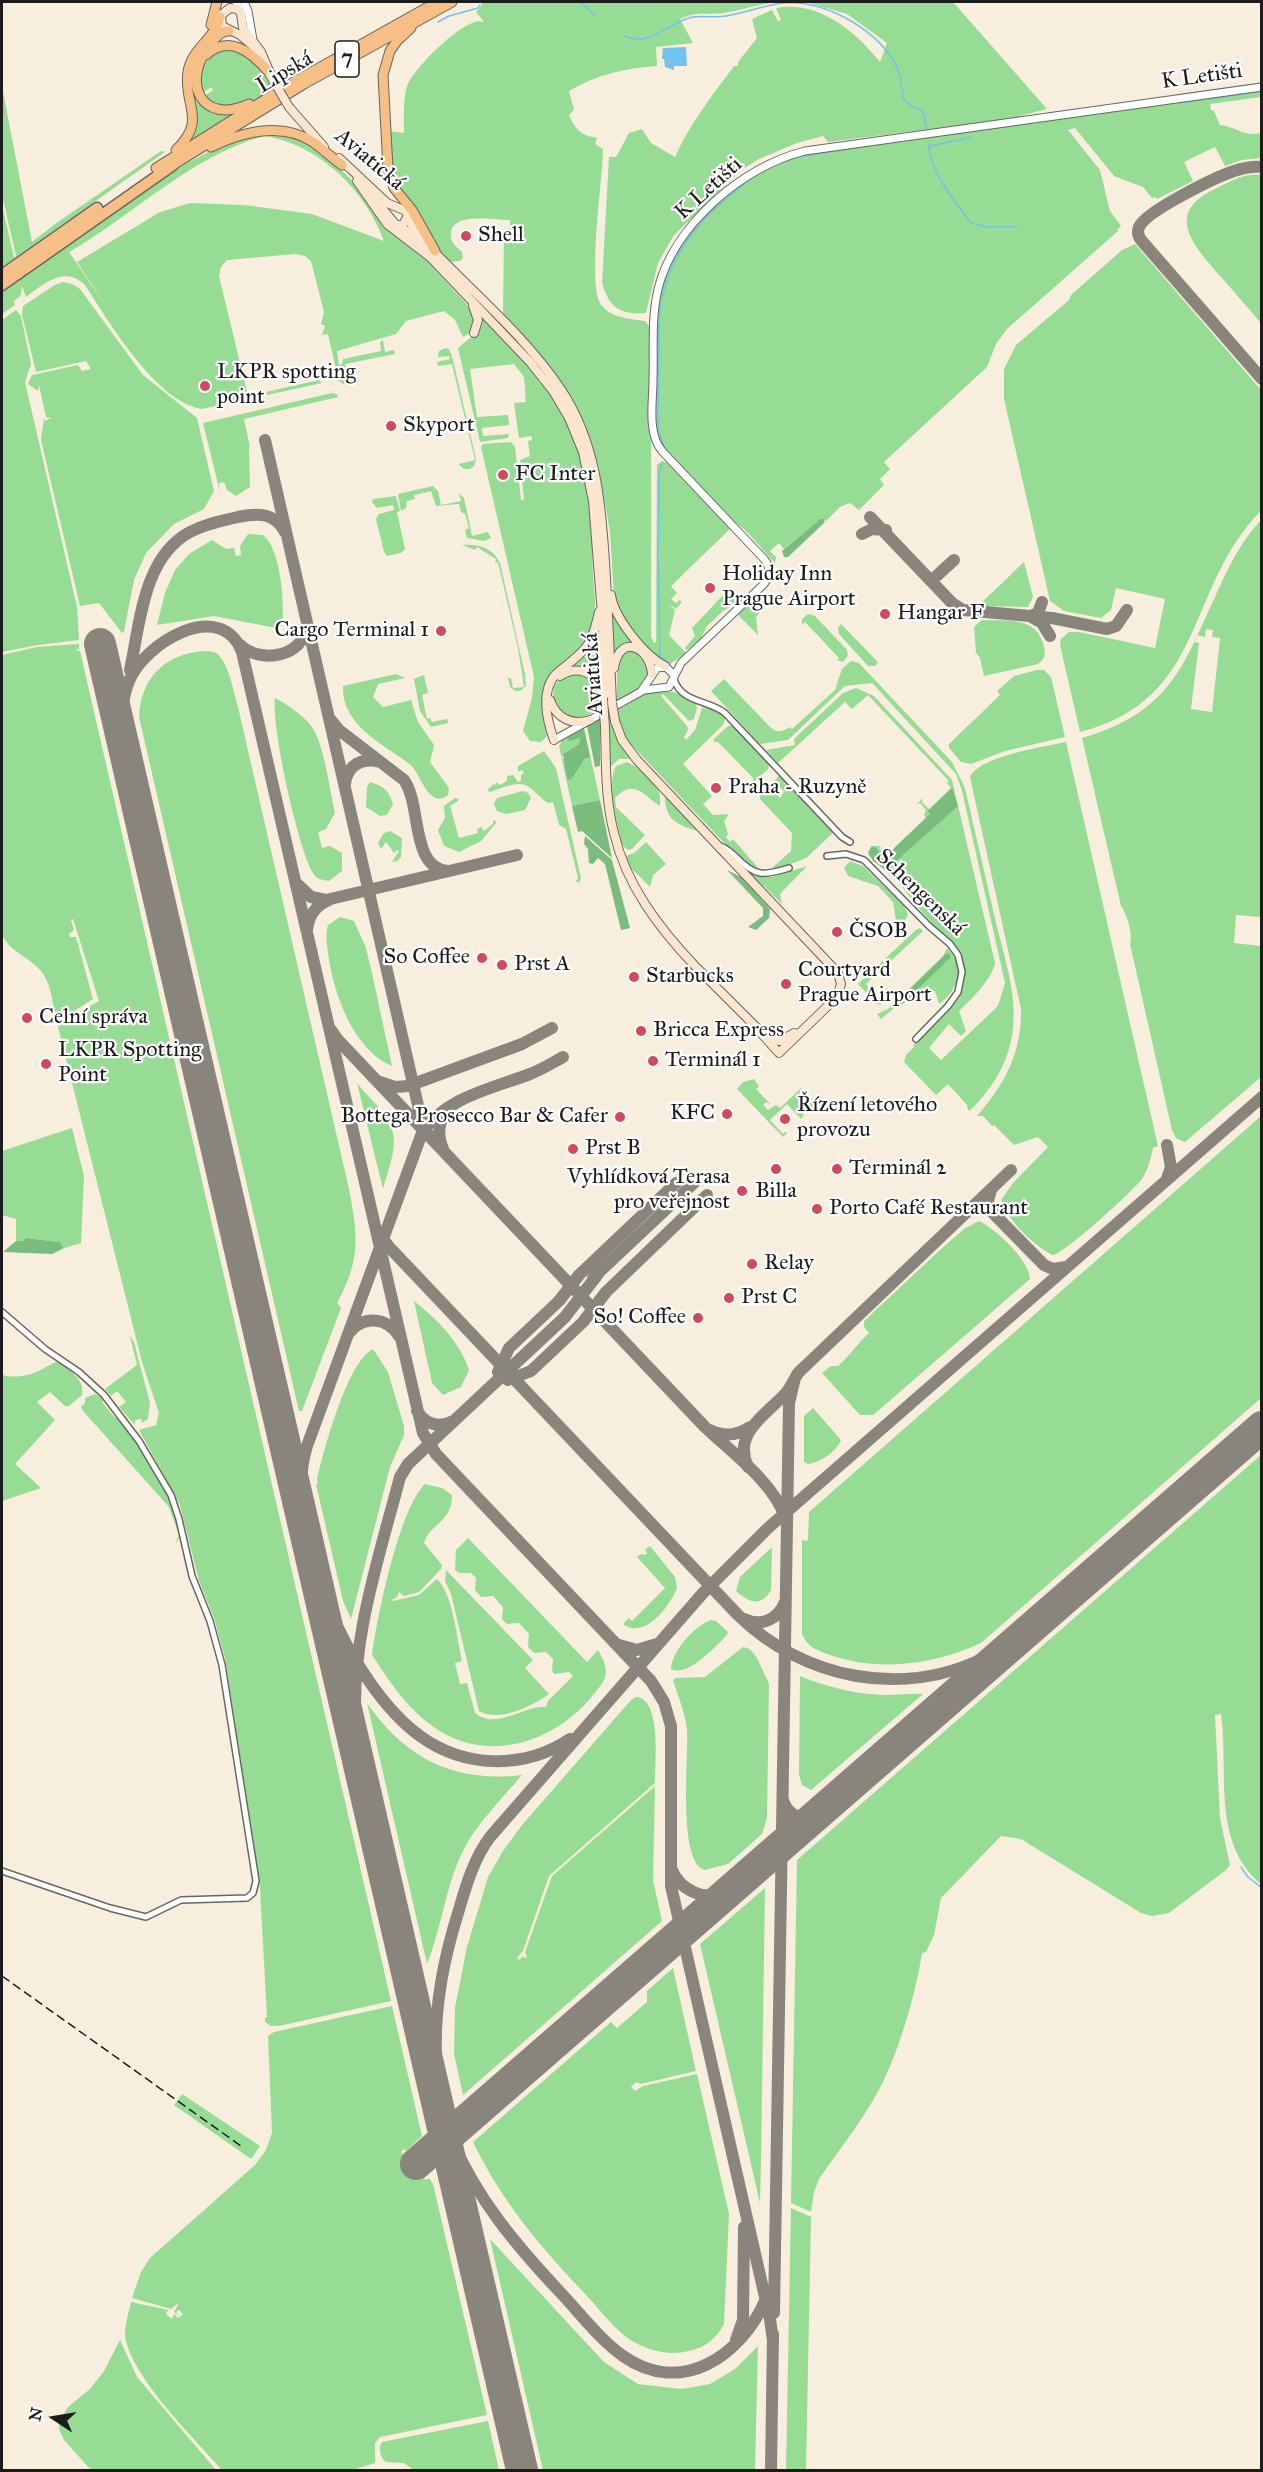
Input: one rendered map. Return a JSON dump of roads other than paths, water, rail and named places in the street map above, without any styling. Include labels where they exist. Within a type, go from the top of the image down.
[{"type":"highway","points":[[156,168],[178,149],[190,133],[194,114],[188,71],[212,23],[217,2]]},
{"type":"highway","name":"Lipská","points":[[156,168],[273,94],[437,2]]},
{"type":"highway","points":[[432,254],[412,210],[392,184],[389,174],[382,82],[388,57],[405,33],[446,9],[452,2]]},
{"type":"highway","name":"Lipská","points":[[173,165],[320,75],[452,2]]},
{"type":"highway","points":[[200,47],[216,28],[222,14]]},
{"type":"highway","points":[[230,31],[222,32],[217,36],[197,66],[195,78],[197,90],[206,102],[215,108],[239,108],[273,94]]},
{"type":"highway","points":[[197,66],[209,51],[229,45],[248,51],[267,70]]},
{"type":"highway","points":[[173,165],[233,137],[267,130],[285,132],[309,140],[342,165]]},
{"type":"highway","points":[[387,142],[385,157],[387,182],[404,211]]},
{"type":"highway","name":"7","points":[[2,285],[173,165]]},
{"type":"highway","name":"7","points":[[2,275],[156,168]]},
{"type":"main road","points":[[273,80],[254,42],[243,28],[242,19],[235,8],[222,14],[222,26],[253,46],[267,70],[289,107],[317,140],[386,211],[396,225],[408,232],[432,254]]},
{"type":"main road","points":[[230,31],[240,28],[242,19]]},
{"type":"main road","name":"Aviatická","points":[[317,140],[387,203],[404,211],[412,228],[432,254],[468,297],[546,381],[574,429],[583,452],[590,482],[601,608],[608,796],[614,834],[634,885],[654,918],[760,1032],[772,1040],[780,1041],[810,1023],[837,997],[840,978],[837,971],[776,909],[765,894],[622,740],[615,721],[611,685],[600,495],[593,459],[580,424],[567,400],[532,353],[432,254],[390,228],[354,178]]},
{"type":"main road","points":[[390,218],[390,212],[404,211],[406,223],[396,225]]},
{"type":"main road","points":[[468,297],[478,317],[474,333]]},
{"type":"main road","points":[[604,545],[610,568],[612,602],[618,616],[652,657],[666,667]]},
{"type":"main road","points":[[555,740],[546,701],[549,685],[555,676],[586,647],[594,632],[601,608]]},
{"type":"main road","points":[[611,685],[616,657],[627,647],[639,649],[650,663],[652,675]]},
{"type":"main road","points":[[555,740],[550,700],[550,692],[555,680],[565,673],[578,670],[590,674],[601,686],[603,698]]},
{"type":"main road","points":[[550,700],[555,711],[563,719],[574,723],[590,720]]},
{"type":"main road","points":[[760,1032],[779,1053],[810,1023]]},
{"type":"street","points":[[222,14],[227,2]]},
{"type":"street","points":[[236,2],[242,19]]},
{"type":"street","points":[[244,2],[254,42]]},
{"type":"street","name":"K Letišti","points":[[555,740],[640,692],[648,689],[663,689],[674,677],[677,667],[683,660],[764,584],[770,572],[765,560],[662,451],[654,437],[654,318],[658,290],[674,249],[703,214],[738,182],[757,169],[780,157],[805,151],[1262,87]]},
{"type":"street","name":"K Letišti","points":[[640,692],[657,668],[683,660]]},
{"type":"street","points":[[666,667],[681,691]]},
{"type":"street","points":[[652,675],[653,684],[663,689],[681,691],[723,712],[850,843]]},
{"type":"street","points":[[718,845],[727,848],[746,868],[755,873],[772,873],[789,868]]},
{"type":"street","name":"Schengenská","points":[[827,856],[846,854],[868,863],[958,955],[962,968],[958,992],[948,1006],[916,1039]]},
{"type":"street","points":[[2,1312],[100,1391],[139,1441],[171,1495],[192,1576],[210,1622],[222,1665],[245,1801],[255,1886],[253,1893],[247,1898],[181,1900],[146,1917],[110,1908],[2,1871]]},
{"type":"water","points":[[686,47],[687,66],[674,66],[674,70],[665,67],[664,59],[662,59],[663,48]]},
{"type":"waterway","points":[[580,2],[595,15]]},
{"type":"waterway","points":[[625,36],[634,39],[651,37],[693,17],[726,16],[784,3],[815,6],[846,18],[873,37],[884,48],[898,69],[904,100],[922,110],[927,129]]},
{"type":"waterway","points":[[438,22],[449,16],[478,8],[480,5]]},
{"type":"waterway","points":[[1177,95],[1262,83]]},
{"type":"waterway","points":[[1209,99],[1262,91]]},
{"type":"waterway","points":[[1179,103],[1202,100]]},
{"type":"waterway","points":[[930,146],[973,137]]},
{"type":"waterway","points":[[798,157],[886,143]]},
{"type":"waterway","points":[[928,143],[938,176],[971,223],[988,227],[1017,227]]},
{"type":"waterway","points":[[778,164],[791,159]]},
{"type":"waterway","points":[[659,319],[669,275],[688,239],[716,208],[750,179]]},
{"type":"waterway","points":[[659,322],[658,428],[664,447]]},
{"type":"waterway","points":[[658,554],[659,472],[663,463]]},
{"type":"waterway","points":[[658,556],[660,657],[670,664]]},
{"type":"waterway","points":[[1241,1867],[1248,1877],[1262,1888]]},
{"type":"railway","points":[[2,1976],[241,2146]]},
{"type":"place","name":"Shell","points":[[466,236]]},
{"type":"place","name":"LKPR spotting point","points":[[205,386]]},
{"type":"place","name":"Skyport","points":[[391,426]]},
{"type":"place","name":"FC Inter","points":[[503,475]]},
{"type":"place","name":"Holiday Inn Prague Airport","points":[[710,588]]},
{"type":"place","name":"Hangar F","points":[[885,614]]},
{"type":"place","name":"Cargo Terminal 1","points":[[441,631]]},
{"type":"place","name":"Praha - Ruzyně","points":[[716,788]]},
{"type":"place","name":"ČSOB","points":[[837,932]]},
{"type":"place","name":"So Coffee","points":[[482,958]]},
{"type":"place","name":"Prst A","points":[[502,965]]},
{"type":"place","name":"Starbucks","points":[[634,977]]},
{"type":"place","name":"Courtyard Prague Airport","points":[[786,984]]},
{"type":"place","name":"Celní správa","points":[[27,1018]]},
{"type":"place","name":"Bricca Express","points":[[641,1031]]},
{"type":"place","name":"Terminál 1","points":[[653,1061]]},
{"type":"place","name":"LKPR Spotting Point","points":[[46,1064]]},
{"type":"place","name":"KFC","points":[[727,1114]]},
{"type":"place","name":"Bottega Prosecco Bar & Cafer","points":[[620,1117]]},
{"type":"place","name":"Řízení letového provozu","points":[[785,1119]]},
{"type":"place","name":"Prst B","points":[[573,1149]]},
{"type":"place","name":"Billa","points":[[776,1169]]},
{"type":"place","name":"Terminál 2","points":[[837,1169]]},
{"type":"place","name":"Vyhlídková Terasa pro veřejnost","points":[[742,1191]]},
{"type":"place","name":"Porto Café Restaurant","points":[[817,1209]]},
{"type":"place","name":"Relay","points":[[752,1264]]},
{"type":"place","name":"Prst C","points":[[729,1298]]},
{"type":"place","name":"So! Coffee","points":[[698,1318]]}]
